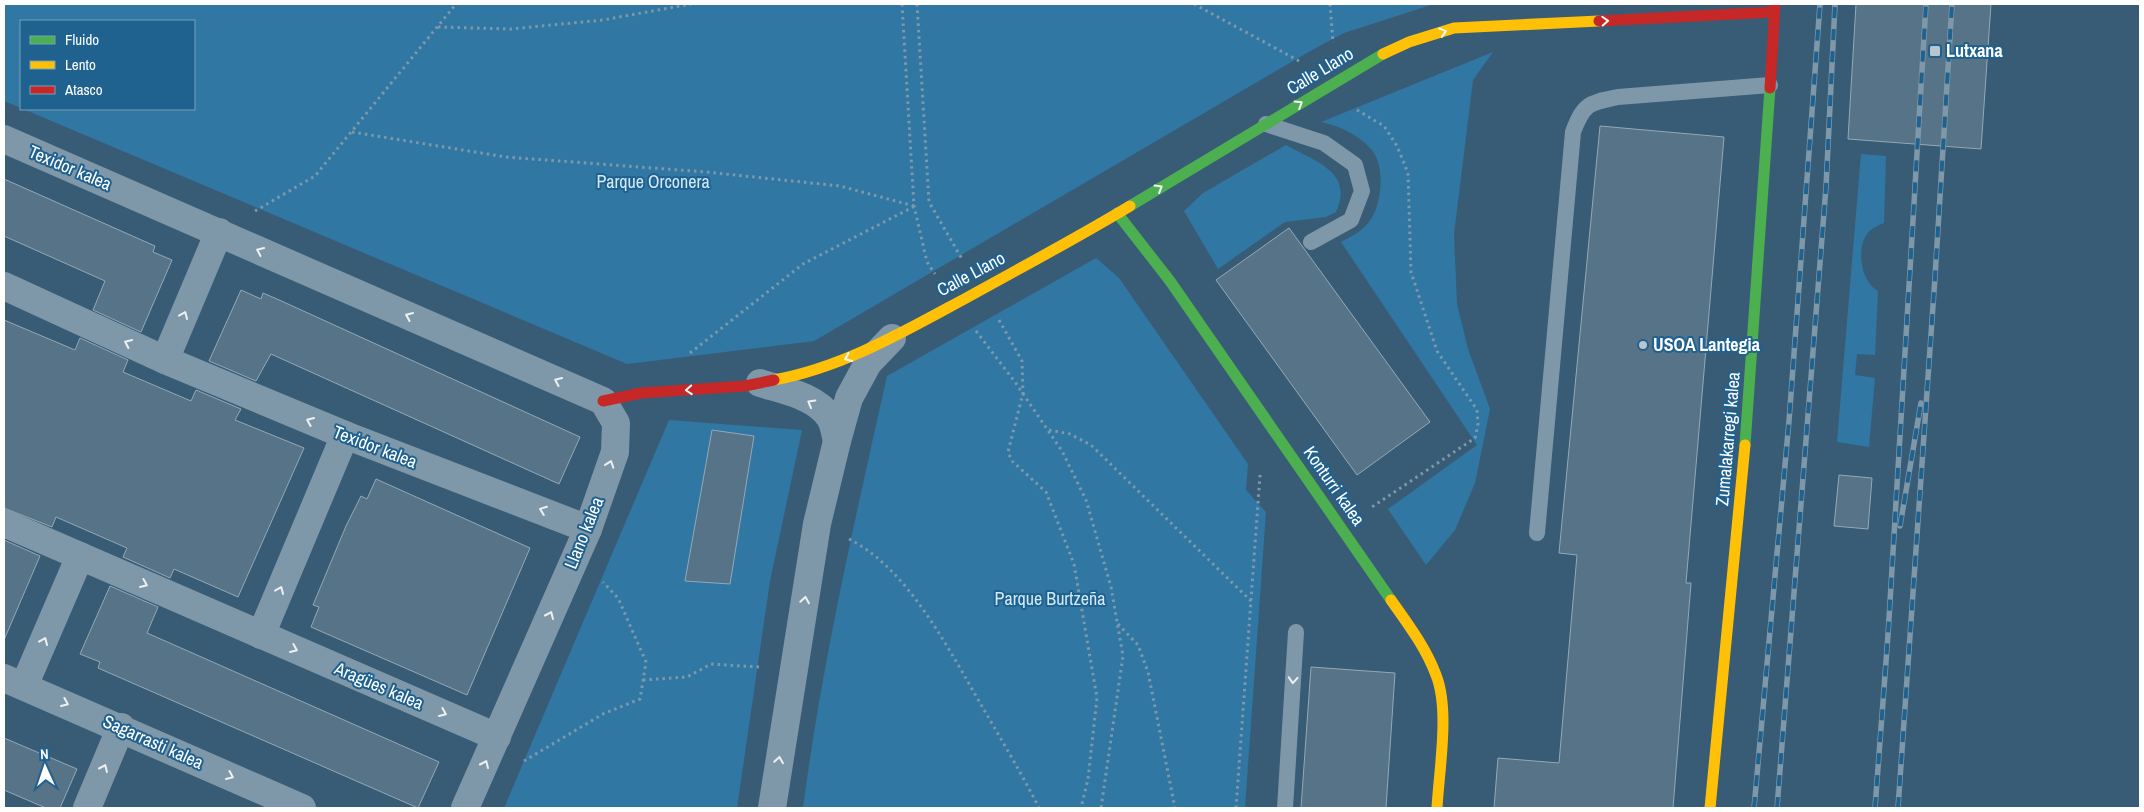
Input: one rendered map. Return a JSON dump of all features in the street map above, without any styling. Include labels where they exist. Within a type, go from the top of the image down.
[{"type":"street","name":"Calle Llano","points":[[892,338],[1118,213],[1336,81],[1409,42],[1454,28],[1774,8]]},
{"type":"street","name":"Zumalakarregi kalea","points":[[1710,808],[1750,391],[1774,8]]},
{"type":"street","name":"Texidor kalea","points":[[4,139],[603,401]]},
{"type":"street","name":"Konturri kalea","points":[[1118,213],[1170,281],[1421,643],[1437,676],[1443,717],[1437,808]]},
{"type":"street","points":[[165,360],[219,232]]},
{"type":"street","name":"Texidor kalea","points":[[4,286],[165,360],[345,436],[588,529]]},
{"type":"street","points":[[603,401],[641,393],[745,386],[802,375],[834,364],[892,338]]},
{"type":"street","points":[[772,808],[817,524],[837,441],[849,398],[868,363],[892,338]]},
{"type":"street","points":[[760,383],[793,393],[816,404],[830,418],[837,441]]},
{"type":"street","name":"Llano kalea","points":[[465,808],[588,529],[615,452],[616,423],[603,401]]},
{"type":"street","points":[[261,634],[345,436]]},
{"type":"street","name":"Aragües kalea","points":[[4,523],[497,736]]},
{"type":"street","points":[[14,682],[80,556]]},
{"type":"street","name":"Sagarrasti kalea","points":[[14,682],[121,727],[302,808]]},
{"type":"street","points":[[87,808],[121,727]]},
{"type":"lane","points":[[1537,533],[1573,132],[1581,113],[1593,103],[1618,97],[1770,85]]},
{"type":"lane","points":[[1266,124],[1324,143],[1355,165],[1362,191],[1351,220],[1312,242]]},
{"type":"lane","points":[[1285,808],[1296,632]]},
{"type":"path","points":[[219,232],[315,176],[456,4]]},
{"type":"path","points":[[437,27],[511,29],[603,20],[691,4]]},
{"type":"path","points":[[902,4],[914,206],[927,262],[936,275]]},
{"type":"path","points":[[917,4],[929,202],[979,289],[1012,340],[1022,361],[1023,393],[1008,452],[1012,461],[1046,492],[1074,564],[1097,698],[1088,779],[1082,808]]},
{"type":"path","points":[[1194,4],[1336,81]]},
{"type":"path","points":[[1322,90],[1384,126],[1397,146],[1408,173],[1411,272],[1420,303],[1437,351],[1477,410],[1478,424],[1475,438],[1341,528]]},
{"type":"path","points":[[352,132],[506,157],[706,172],[840,186],[914,206]]},
{"type":"path","points":[[687,355],[803,264],[914,206]]},
{"type":"path","points":[[976,330],[1023,393],[1062,451],[1086,500],[1111,587],[1123,656],[1101,808]]},
{"type":"path","points":[[1236,808],[1264,417]]},
{"type":"path","points":[[1048,430],[1070,434],[1090,445],[1251,601]]},
{"type":"path","points":[[817,524],[859,544],[889,569],[917,602],[949,651],[1039,808]]},
{"type":"path","points":[[520,764],[603,714],[640,699],[646,662],[618,598],[576,556]]},
{"type":"path","points":[[1118,624],[1138,645],[1148,672],[1175,808]]},
{"type":"path","points":[[643,680],[688,677],[711,664],[794,668]]},
{"type":"green space","name":"Parque Orconera","points":[[4,4],[1434,4],[1344,33],[1312,50],[814,341],[627,364],[25,110],[195,110],[195,20],[20,20],[20,108],[4,101]]},
{"type":"green space","points":[[1493,52],[1473,80],[1454,234],[1457,304],[1468,349],[1490,409],[1475,483],[1455,530],[1426,565],[1388,509],[1477,445],[1341,242],[1356,234],[1369,222],[1377,206],[1380,175],[1376,156],[1366,144],[1354,135],[1341,128],[1321,122]]},
{"type":"green space","points":[[1286,145],[1320,163],[1336,178],[1340,187],[1340,198],[1336,212],[1326,217],[1285,222],[1218,269],[1184,211],[1203,193]]},
{"type":"green space","points":[[1861,154],[1886,156],[1884,223],[1867,234],[1861,256],[1864,273],[1872,287],[1878,291],[1875,355],[1857,354],[1855,375],[1875,378],[1869,447],[1837,442]]},
{"type":"green space","name":"Parque Burtzeña","points":[[1096,258],[1119,278],[1248,464],[1246,490],[1266,512],[1245,808],[803,808],[829,645],[887,376]]},
{"type":"green space","points":[[669,420],[802,430],[770,581],[737,808],[504,808]]},
{"type":"building","points":[[1856,4],[1991,4],[1981,149],[1848,139]]},
{"type":"building","name":"USOA Lantegia","points":[[1600,126],[1724,137],[1686,583],[1691,583],[1673,808],[1494,808],[1498,758],[1559,763],[1577,555],[1559,553]]},
{"type":"building","points":[[4,179],[155,246],[153,252],[172,260],[141,332],[93,310],[105,281],[4,236]]},
{"type":"building","points":[[1289,228],[1430,422],[1357,475],[1216,280]]},
{"type":"building","points":[[241,290],[261,299],[263,293],[277,299],[580,437],[559,484],[271,354],[256,381],[209,361]]},
{"type":"building","points":[[4,320],[75,350],[80,338],[128,360],[123,372],[191,401],[196,390],[241,409],[235,420],[304,448],[238,597],[174,569],[170,578],[123,557],[127,548],[56,517],[52,527],[4,508]]},
{"type":"building","points":[[712,430],[754,436],[730,584],[685,581]]},
{"type":"building","points":[[1839,475],[1872,478],[1868,529],[1834,526]]},
{"type":"building","points":[[376,479],[530,548],[467,695],[311,627],[319,607],[313,605],[346,526],[361,496],[367,499]]},
{"type":"building","points":[[4,540],[40,556],[4,640]]},
{"type":"building","points":[[110,586],[158,607],[147,633],[439,762],[418,808],[98,668],[100,662],[80,654]]},
{"type":"building","points":[[1311,667],[1395,673],[1386,808],[1301,808]]},
{"type":"building","points":[[4,738],[77,769],[60,808],[46,808],[4,790]]},
{"type":"railway","points":[[1754,808],[1789,421],[1820,4]]},
{"type":"railway","points":[[1777,808],[1826,187],[1835,4]]},
{"type":"railway","points":[[1875,808],[1888,635],[1926,4]]},
{"type":"railway","points":[[1898,808],[1952,4]]},
{"type":"railway","points":[[1900,526],[1921,403]]},
{"type":"traffic: fast","points":[[1130,206],[1383,54]]},
{"type":"traffic: fast","points":[[1745,445],[1770,88]]},
{"type":"traffic: fast","points":[[1117,213],[1170,281],[1391,600]]},
{"type":"traffic: slow","points":[[1383,54],[1409,42],[1454,28],[1599,21]]},
{"type":"traffic: slow","points":[[774,380],[800,374],[850,357],[897,335],[1090,230],[1130,206]]},
{"type":"traffic: slow","points":[[1710,808],[1745,445]]},
{"type":"traffic: slow","points":[[1391,600],[1427,655],[1440,689],[1443,722],[1437,808]]},
{"type":"traffic: jam","points":[[1770,88],[1775,4]]},
{"type":"traffic: jam","points":[[1599,21],[1774,12]]},
{"type":"traffic: jam","points":[[603,401],[641,393],[745,386],[774,380]]},
{"type":"place","name":"Lutxana","points":[[1935,51]]},
{"type":"place","name":"USOA Lantegia","points":[[1643,345]]}]
